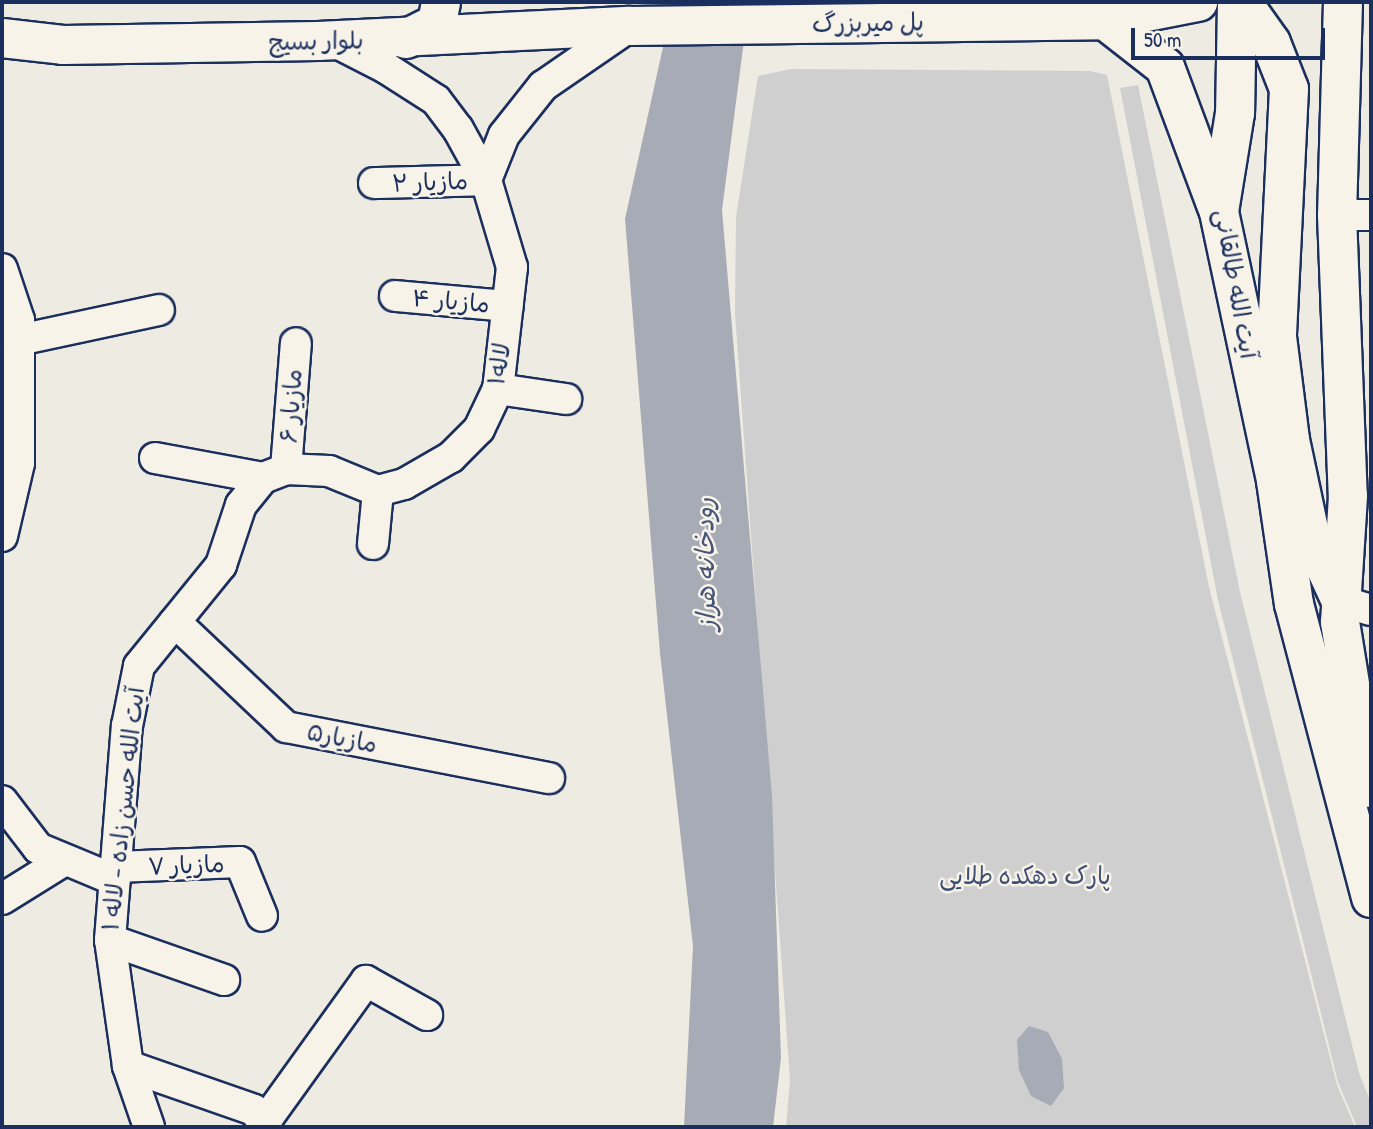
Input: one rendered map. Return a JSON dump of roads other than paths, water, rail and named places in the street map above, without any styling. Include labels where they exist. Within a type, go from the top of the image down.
[{"type":"main road","points":[[406,39],[437,23],[441,2]]},
{"type":"main road","name":"پل میربزرگ","points":[[630,26],[1105,20],[1198,2]]},
{"type":"main road","name":"آیت الله طالقانی","points":[[1237,2],[1235,113],[1219,212],[1276,481],[1294,604],[1371,898]]},
{"type":"main road","points":[[1242,2],[1271,43],[1289,89],[1277,337],[1290,440],[1310,534],[1356,606]]},
{"type":"main road","points":[[1343,2],[1354,215],[1346,469],[1356,606],[1361,762],[1371,804]]},
{"type":"main road","points":[[1105,20],[1165,66],[1219,212]]},
{"type":"main road","name":"بلوار بسیج","points":[[2,38],[63,45],[406,39],[630,26]]},
{"type":"main road","points":[[1235,113],[1244,98],[1261,91],[1278,96],[1288,112]]},
{"type":"street","points":[[486,180],[504,135],[543,86],[630,26]]},
{"type":"street","name":"لاله۱","points":[[331,40],[386,68],[436,100],[458,129],[486,180],[512,267],[498,389],[479,429],[451,457],[404,484],[378,491]]},
{"type":"street","name":"مازیار ۲","points":[[374,183],[486,180]]},
{"type":"street","points":[[2,269],[19,320],[19,340],[11,371],[19,463],[2,536]]},
{"type":"street","name":"مازیار ۴","points":[[395,296],[508,306]]},
{"type":"street","points":[[19,340],[159,310]]},
{"type":"street","name":"مازیار ۶","points":[[274,474],[296,343]]},
{"type":"street","points":[[498,389],[566,399]]},
{"type":"street","points":[[155,458],[274,474],[329,471],[378,491],[373,544]]},
{"type":"street","name":"آیت الله حسن زاده - لاله ۱","points":[[149,1127],[128,1066],[110,940],[127,726],[139,666],[221,565],[242,505],[274,474]]},
{"type":"street","name":"مازیار۵","points":[[175,622],[286,727],[549,778]]},
{"type":"street","points":[[2,801],[38,848],[63,861],[115,874]]},
{"type":"street","points":[[2,899],[63,861]]},
{"type":"street","name":"مازیار ۷","points":[[115,874],[240,862],[262,916]]},
{"type":"street","points":[[110,940],[225,980]]},
{"type":"street","points":[[128,1066],[254,1110],[265,1125],[366,981],[427,1015]]},
{"type":"water","name":"رودخانه هراز","points":[[673,2],[749,2],[722,210],[772,796],[781,1058],[773,1127],[684,1127],[693,946],[660,653],[625,219]]},
{"type":"water","points":[[1029,1026],[1048,1032],[1062,1059],[1064,1088],[1051,1106],[1031,1096],[1019,1070],[1017,1040]]},
{"type":"park label","name":"پارک دهکده طلایی","points":[[1025,876]]}]
